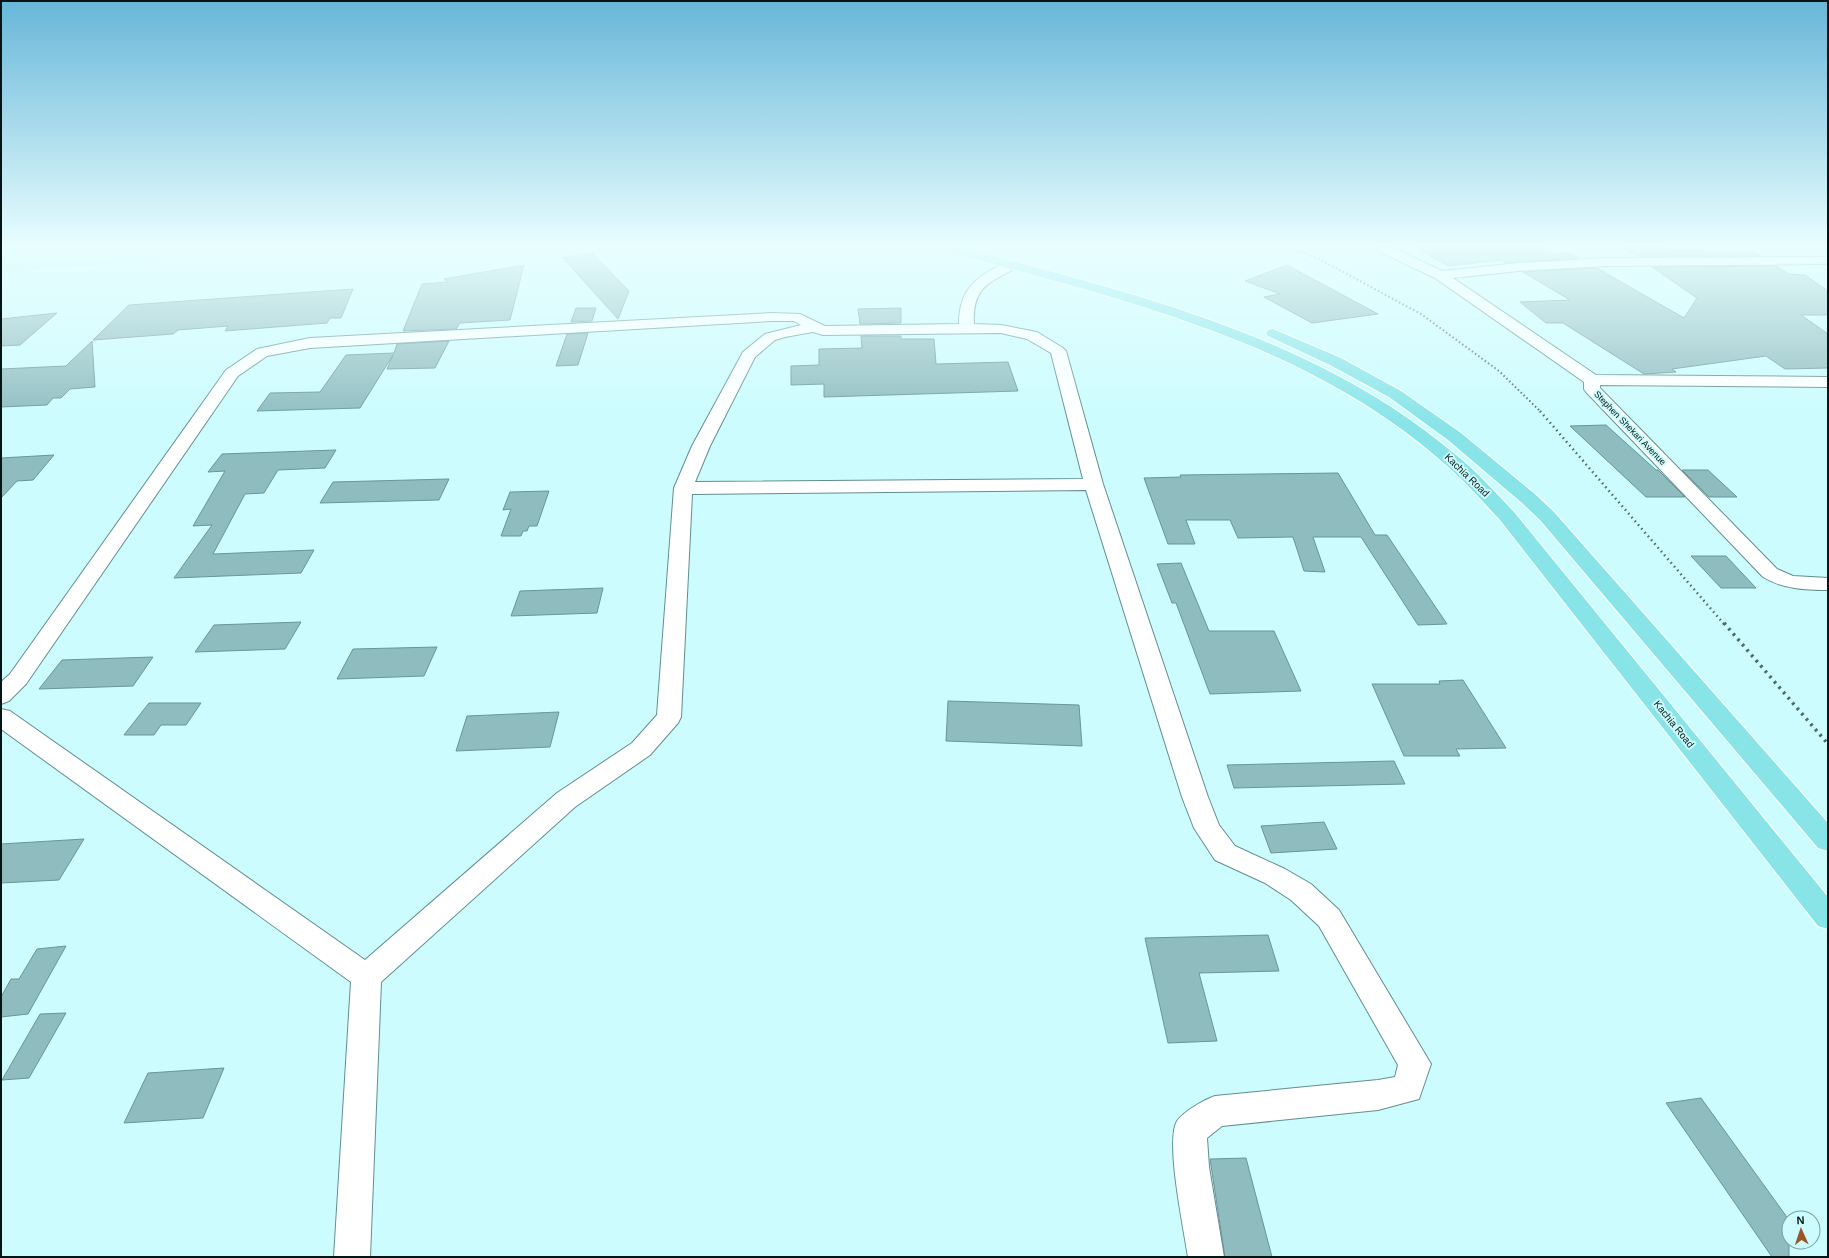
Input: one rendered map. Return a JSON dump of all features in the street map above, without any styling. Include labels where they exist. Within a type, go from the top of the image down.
[{"type":"main road","name":"Kachia Road","points":[[1157,307],[1244,336],[1328,376],[1364,397],[1443,453],[1477,484],[1507,516],[1828,918]]},
{"type":"main road","name":"Kachia Road","points":[[1199,307],[1234,318],[1308,348],[1352,370],[1394,394],[1438,423],[1479,455],[1547,516],[1828,841]]},
{"type":"street","points":[[967,307],[968,328]]},
{"type":"street","name":"Stephen Shekari Avenue","points":[[1486,307],[1592,380],[1592,389],[1770,574],[1781,580],[1797,584],[1828,584]]},
{"type":"street","points":[[1,696],[18,679],[232,373],[262,352],[310,343],[772,317],[794,317],[805,322],[812,328]]},
{"type":"street","points":[[352,1257],[366,977],[566,800],[641,749],[668,717],[683,488],[701,446],[748,356],[759,343],[774,334],[812,328],[823,331],[838,332],[968,328],[1001,329],[1032,336],[1058,351],[1094,484],[1195,797],[1207,828],[1225,853],[1276,876],[1301,892],[1328,918],[1415,1064],[1407,1088],[1378,1095],[1215,1111],[1190,1131],[1192,1167],[1206,1257]]},
{"type":"street","points":[[1592,380],[1828,382]]},
{"type":"street","points":[[683,488],[1094,484]]},
{"type":"street","points":[[1,717],[366,977]]},
{"type":"building","points":[[127,307],[346,307],[341,318],[330,318],[327,323],[225,331],[228,326],[178,330],[173,334],[93,340]]},
{"type":"building","points":[[413,307],[513,307],[510,320],[460,323],[456,329],[403,331]]},
{"type":"building","points":[[607,307],[623,307],[618,319]]},
{"type":"building","points":[[1282,307],[1364,307],[1378,314],[1312,323]]},
{"type":"building","points":[[1526,307],[1664,307],[1684,318],[1691,307],[1828,307],[1828,315],[1801,315],[1828,334],[1828,368],[1785,369],[1766,356],[1672,369],[1676,372],[1644,374],[1563,323],[1546,323]]},
{"type":"building","points":[[576,308],[596,308],[592,321],[571,322]]},
{"type":"building","points":[[901,308],[901,323],[860,324],[858,309]]},
{"type":"building","points":[[57,313],[20,345],[1,346],[1,319]]},
{"type":"building","points":[[588,333],[578,365],[556,366],[567,334]]},
{"type":"building","points":[[861,336],[901,336],[901,339],[934,339],[936,364],[1008,362],[1018,391],[824,397],[824,384],[791,385],[791,366],[819,365],[819,349],[862,348]]},
{"type":"building","points":[[92,341],[95,387],[70,389],[61,398],[53,398],[47,405],[1,407],[1,369],[66,366]]},
{"type":"building","points":[[449,341],[435,368],[387,369],[393,355],[360,408],[257,411],[270,393],[320,392],[346,355],[394,353],[397,344]]},
{"type":"building","points":[[1606,425],[1656,470],[1658,470],[1685,497],[1646,497],[1570,426]]},
{"type":"building","points":[[336,450],[325,468],[278,470],[264,493],[245,494],[213,554],[314,550],[301,573],[174,578],[212,525],[193,526],[225,471],[208,472],[222,454]]},
{"type":"building","points":[[54,455],[33,480],[17,481],[1,498],[1,458]]},
{"type":"building","points":[[1682,470],[1708,470],[1737,497],[1709,497]]},
{"type":"building","points":[[1338,473],[1375,535],[1387,535],[1447,624],[1418,625],[1361,537],[1313,537],[1325,572],[1304,571],[1293,537],[1238,538],[1230,520],[1186,520],[1195,544],[1168,544],[1144,478],[1181,477],[1180,475]]},
{"type":"building","points":[[449,479],[439,500],[320,503],[333,482]]},
{"type":"building","points":[[549,491],[537,526],[529,526],[527,531],[523,531],[521,536],[501,536],[511,509],[503,510],[510,492]]},
{"type":"building","points":[[1691,556],[1726,556],[1756,588],[1721,588]]},
{"type":"building","points":[[1181,563],[1209,631],[1274,631],[1301,691],[1210,694],[1176,603],[1172,603],[1157,564]]},
{"type":"building","points":[[603,588],[597,613],[511,616],[520,591]]},
{"type":"building","points":[[301,622],[285,649],[195,652],[214,625]]},
{"type":"building","points":[[437,647],[424,676],[337,679],[353,649]]},
{"type":"building","points":[[153,657],[133,686],[39,689],[62,660]]},
{"type":"building","points":[[1463,680],[1506,748],[1456,749],[1460,756],[1404,756],[1372,684],[1440,684],[1439,681]]},
{"type":"building","points":[[948,701],[1079,705],[1082,746],[946,741]]},
{"type":"building","points":[[149,703],[201,703],[186,725],[161,725],[154,735],[124,735]]},
{"type":"building","points":[[559,712],[550,747],[456,751],[467,716]]},
{"type":"building","points":[[1394,761],[1405,784],[1234,788],[1227,765]]},
{"type":"building","points":[[1324,822],[1337,849],[1271,853],[1261,826]]},
{"type":"building","points":[[84,839],[59,880],[1,883],[1,844]]},
{"type":"building","points":[[1268,935],[1279,971],[1199,973],[1217,1041],[1168,1043],[1145,938]]},
{"type":"building","points":[[66,946],[28,1014],[1,1017],[1,997],[11,979],[19,979],[37,949]]},
{"type":"building","points":[[66,1013],[29,1078],[2,1080],[40,1014]]},
{"type":"building","points":[[224,1068],[203,1118],[124,1123],[148,1073]]},
{"type":"building","points":[[1701,1098],[1782,1210],[1781,1250],[1789,1250],[1789,1257],[1772,1257],[1666,1103]]},
{"type":"building","points":[[1246,1158],[1272,1257],[1225,1257],[1210,1159]]},
{"type":"railway","points":[[1407,307],[1421,314],[1499,371],[1540,411]]},
{"type":"railway","points":[[1540,411],[1724,624]]},
{"type":"railway","points":[[1724,623],[1828,744]]}]
